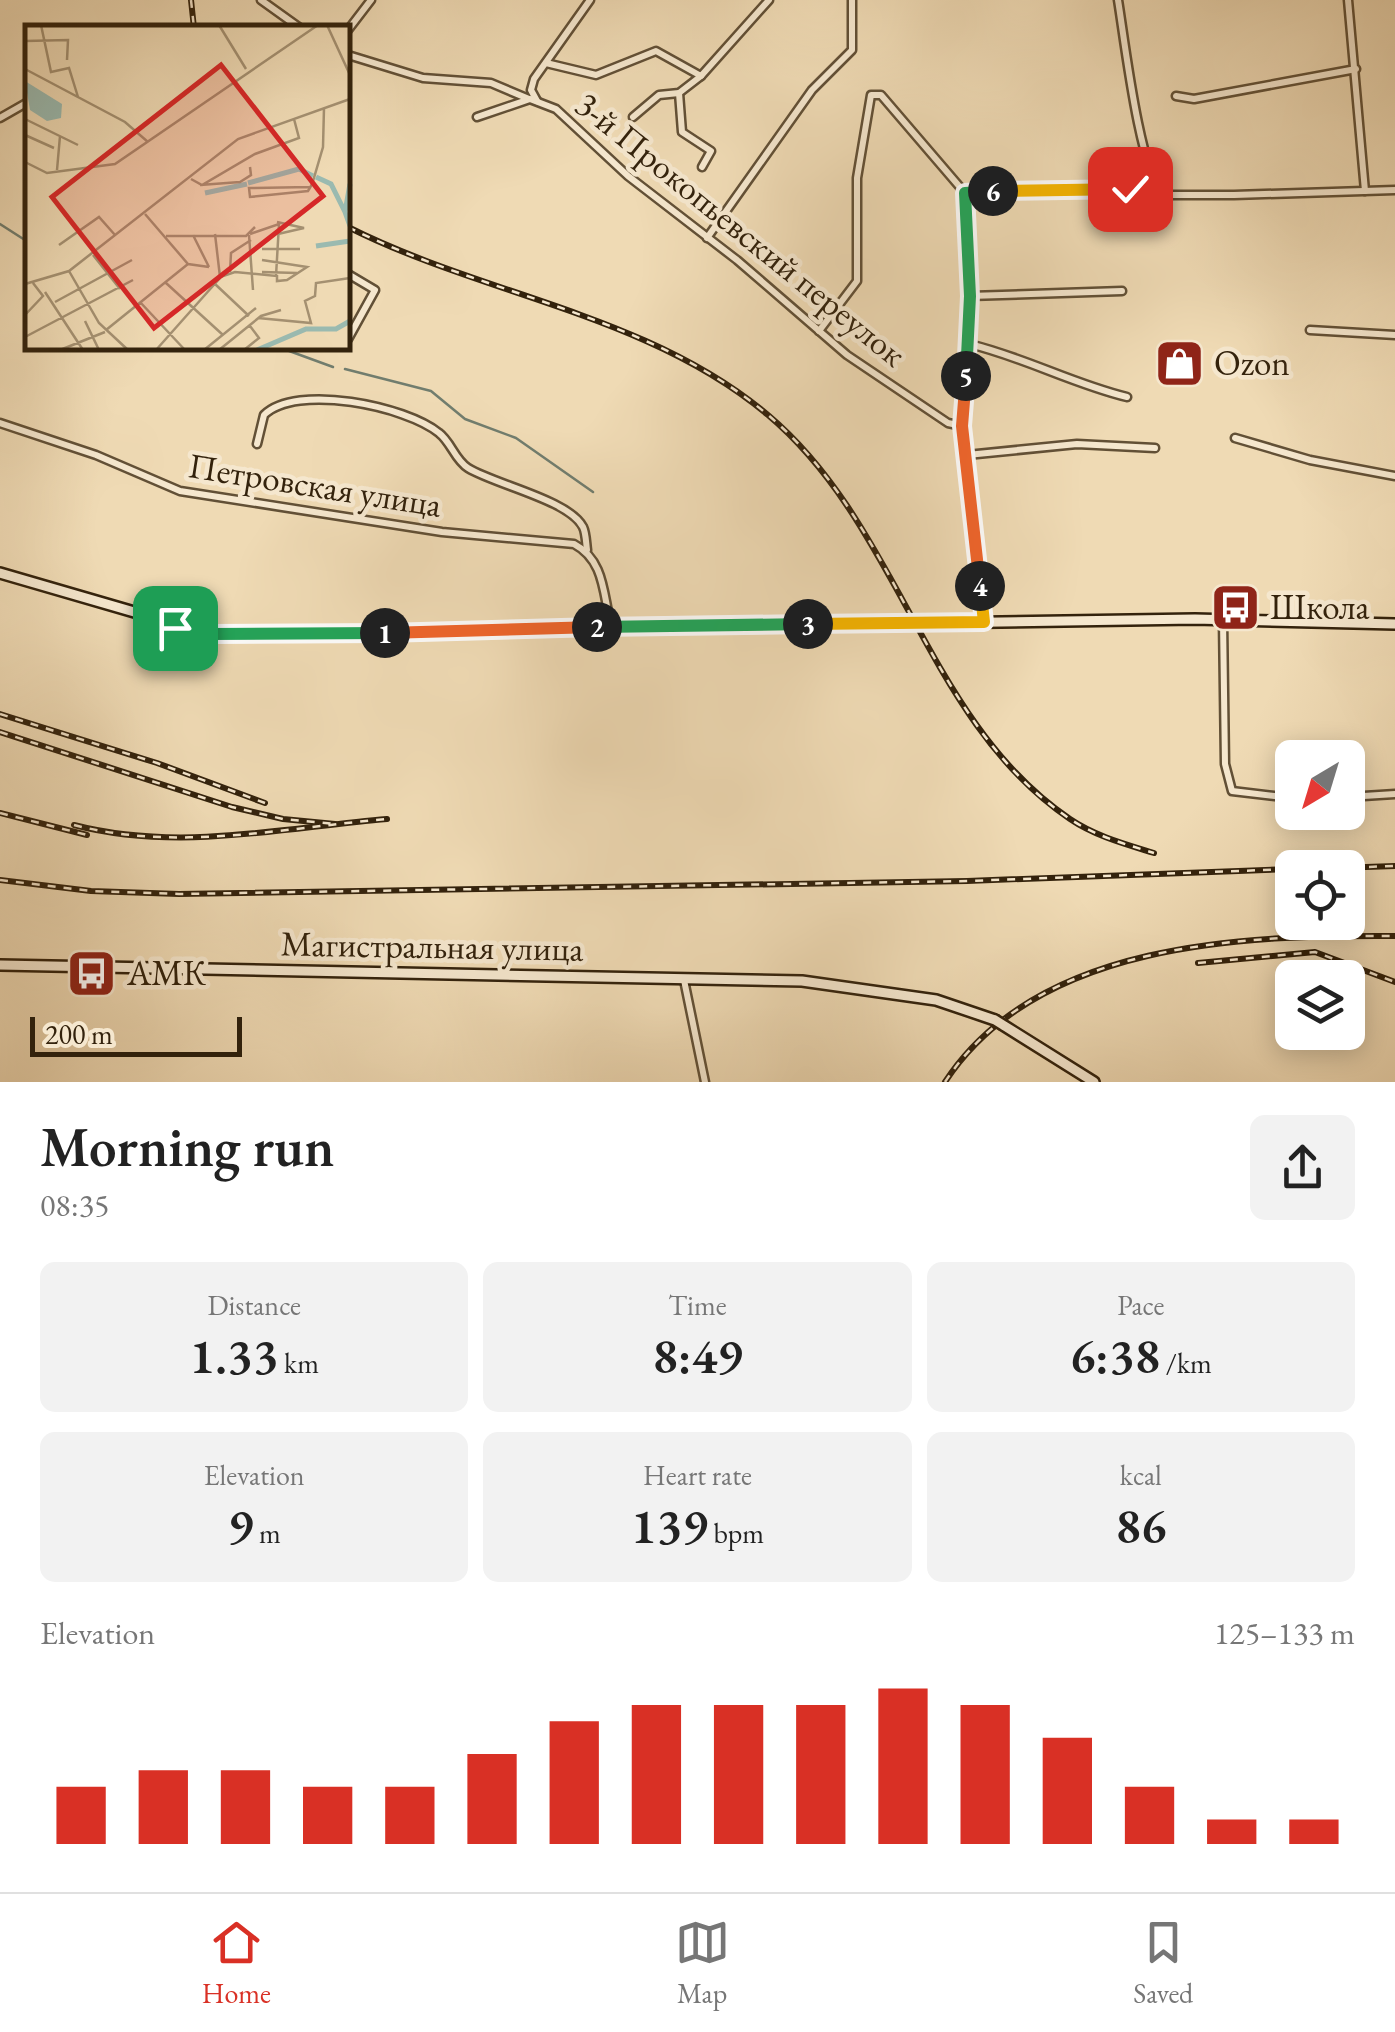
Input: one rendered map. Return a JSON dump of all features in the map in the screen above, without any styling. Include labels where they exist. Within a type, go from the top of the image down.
[{"type":"main road","points":[[0,573],[210,634],[984,622],[1224,620],[1395,624]]},
{"type":"main road","name":"Магистральная улица","points":[[0,965],[802,982],[936,1000],[999,1022],[1094,1082]]},
{"type":"street","points":[[261,0],[296,25]]},
{"type":"street","points":[[350,28],[372,0]]},
{"type":"street","name":"3-й Прокопьевский переулок","points":[[534,101],[534,79],[590,0]]},
{"type":"street","points":[[633,117],[659,94],[680,93],[700,76],[769,0]]},
{"type":"street","points":[[708,238],[812,90],[852,50],[852,0]]},
{"type":"street","points":[[1118,0],[1152,183],[1168,195]]},
{"type":"street","points":[[1348,0],[1365,191]]},
{"type":"street","points":[[546,62],[596,74],[656,51],[700,76]]},
{"type":"street","points":[[350,55],[423,78],[490,84],[534,101]]},
{"type":"street","points":[[1176,96],[1194,98],[1356,70]]},
{"type":"street","points":[[680,93],[682,132],[711,151],[702,168]]},
{"type":"street","points":[[819,331],[856,280],[857,178],[870,95],[880,95],[894,106],[965,193],[970,296],[962,426],[984,622]]},
{"type":"street","name":"3-й Прокопьевский переулок","points":[[476,117],[534,101],[574,124],[628,176],[819,331],[948,424],[962,426]]},
{"type":"street","points":[[0,118],[25,104]]},
{"type":"street","points":[[965,193],[1130,189],[1168,195],[1395,190]]},
{"type":"street","points":[[350,275],[376,290],[350,336]]},
{"type":"street","points":[[970,296],[1122,291]]},
{"type":"street","points":[[1310,330],[1395,335]]},
{"type":"street","points":[[969,344],[1012,354],[1100,390],[1128,396]]},
{"type":"street","points":[[257,444],[264,414],[284,401],[324,399],[372,406],[440,433],[464,466],[566,508],[583,527],[588,551],[601,574],[610,622]]},
{"type":"street","name":"Петровская улица","points":[[0,424],[96,455],[180,492],[442,532],[574,544],[588,551]]},
{"type":"street","points":[[1235,438],[1312,460],[1395,476]]},
{"type":"street","points":[[967,455],[1077,444],[1155,448]]},
{"type":"street","points":[[1224,620],[1225,764],[1232,791],[1275,796]]},
{"type":"street","points":[[1365,796],[1395,794]]},
{"type":"street","points":[[684,980],[705,1082]]},
{"type":"waterway","points":[[0,224],[25,240]]},
{"type":"waterway","points":[[286,350],[333,367]]},
{"type":"waterway","points":[[345,369],[431,391],[465,419],[516,438],[593,492]]},
{"type":"railway","points":[[191,0],[194,25]]},
{"type":"railway","points":[[350,228],[400,251],[618,329],[721,381],[768,415],[813,461],[851,512],[946,678],[981,731],[1021,778],[1080,825],[1154,853]]},
{"type":"railway","points":[[0,714],[157,763],[265,803]]},
{"type":"railway","points":[[0,732],[232,807],[283,819],[335,824]]},
{"type":"railway","points":[[0,813],[87,835]]},
{"type":"railway","points":[[74,825],[113,833],[191,837],[387,819]]},
{"type":"railway","points":[[1365,867],[1395,866]]},
{"type":"railway","points":[[0,880],[91,891],[179,894],[967,881],[1275,870]]},
{"type":"railway","points":[[945,1082],[985,1035],[1033,1000],[1088,974],[1148,956],[1211,945],[1395,936]]},
{"type":"railway","points":[[1198,963],[1315,952],[1395,982]]},
{"type":"place","name":"Ozon","points":[[1179,363]]},
{"type":"place","name":"Школа","points":[[1235,607]]},
{"type":"place","name":"АМК","points":[[92,973]]},
{"type":"route","points":[[175,628],[210,634],[355,634],[984,622],[962,426],[970,296],[965,193],[1130,189]]}]
